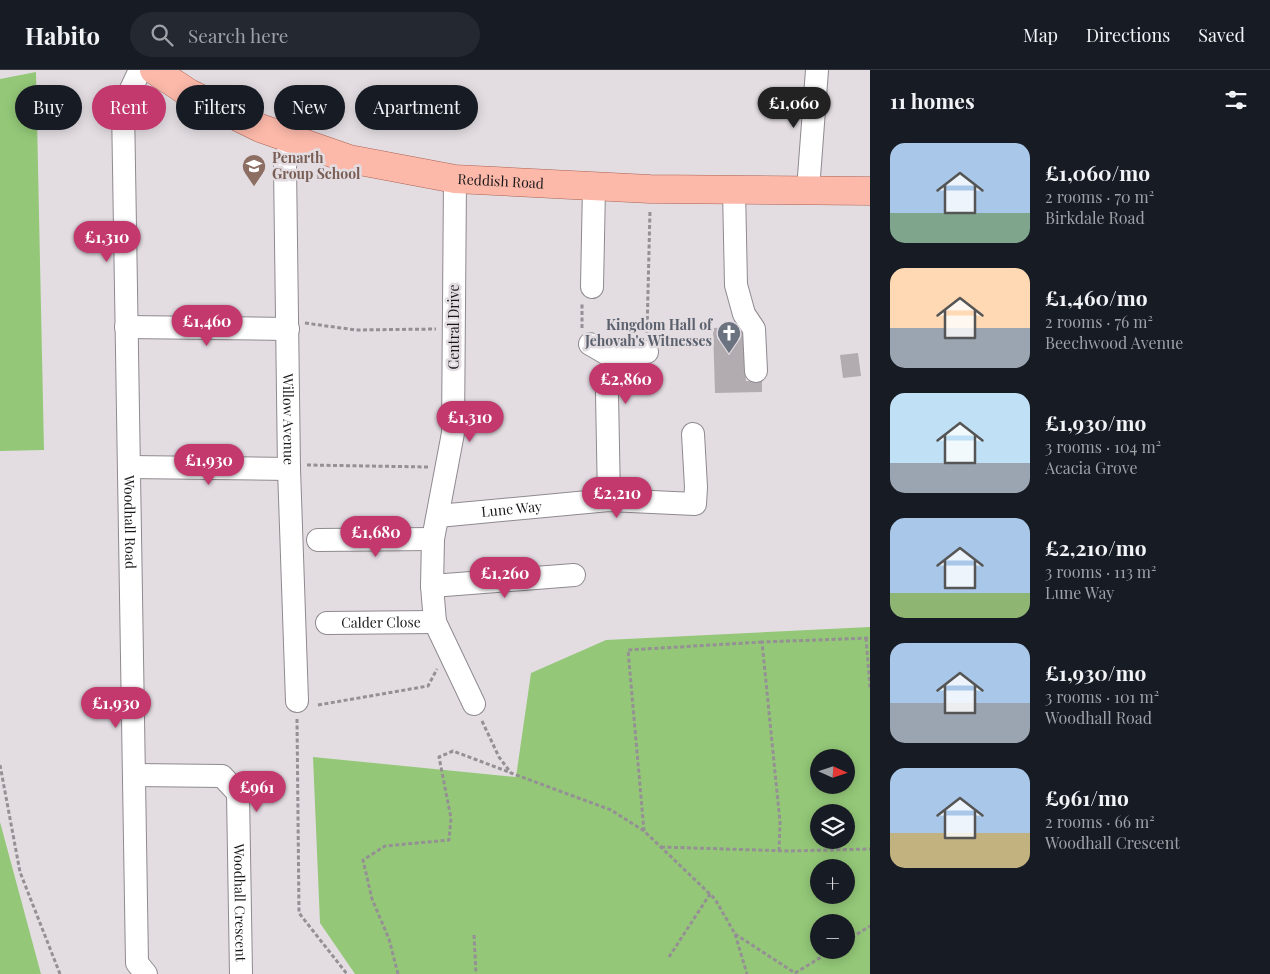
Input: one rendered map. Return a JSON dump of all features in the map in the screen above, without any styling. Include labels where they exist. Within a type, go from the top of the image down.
[{"type":"main road","name":"Reddish Road","points":[[154,70],[189,93],[260,128],[349,159],[455,179],[650,189],[870,191]]},
{"type":"street","name":"Woodhall Road","points":[[140,70],[123,106],[137,962],[146,974]]},
{"type":"street","points":[[808,190],[817,70]]},
{"type":"street","name":"Willow Avenue","points":[[292,139],[285,166],[296,326],[298,467],[307,703]]},
{"type":"street","name":"Central Drive","points":[[455,179],[453,432],[433,539],[432,586],[434,622],[474,704]]},
{"type":"street","points":[[592,287],[594,187]]},
{"type":"street","points":[[734,190],[736,285],[744,314],[754,329],[756,371]]},
{"type":"street","points":[[126,327],[296,326]]},
{"type":"street","points":[[590,344],[614,358],[647,352]]},
{"type":"street","points":[[609,500],[607,394],[614,358]]},
{"type":"street","name":"Lune Way","points":[[438,516],[609,500],[695,504],[693,434]]},
{"type":"street","points":[[129,467],[298,467]]},
{"type":"street","points":[[318,540],[433,539]]},
{"type":"street","points":[[432,586],[574,575]]},
{"type":"street","name":"Calder Close","points":[[328,623],[434,622]]},
{"type":"street","name":"Woodhall Crescent","points":[[135,775],[222,776],[238,793],[241,974]]},
{"type":"path","points":[[647,352],[650,189]]},
{"type":"path","points":[[296,326],[356,330],[454,329]]},
{"type":"path","points":[[298,467],[423,466],[446,473]]},
{"type":"path","points":[[644,831],[628,650],[868,638],[870,688]]},
{"type":"path","points":[[762,642],[780,822],[779,850]]},
{"type":"path","points":[[347,974],[298,913],[307,703],[428,686],[447,648]]},
{"type":"path","points":[[474,704],[499,757],[511,773]]},
{"type":"path","points":[[398,974],[389,940],[372,898],[363,860],[385,846],[449,840],[451,818],[439,757],[454,751],[611,810],[644,831],[715,900],[735,934],[747,974]]},
{"type":"path","points":[[0,765],[20,872],[60,974]]},
{"type":"path","points":[[661,847],[779,850],[870,848]]},
{"type":"path","points":[[669,957],[710,894]]},
{"type":"path","points":[[855,935],[870,926]]},
{"type":"path","points":[[735,934],[795,973],[818,959]]},
{"type":"path","points":[[474,935],[476,974]]},
{"type":"green space","points":[[36,72],[36,85],[15,85],[15,130],[37,130],[44,450],[0,451],[0,79]]},
{"type":"green space","points":[[870,627],[870,974],[355,974],[320,923],[313,757],[516,777],[531,673],[606,640]]},
{"type":"green space","points":[[0,822],[41,974],[0,974]]},
{"type":"building","name":"Kingdom Hall of Jehovah's Witnesses","points":[[744,327],[746,381],[762,381],[762,392],[715,393],[713,328]]},
{"type":"building","points":[[858,353],[861,376],[843,378],[840,355]]},
{"type":"place","name":"Penarth Group School","points":[[254,187]]},
{"type":"place","name":"Kingdom Hall of Jehovah's Witnesses","points":[[729,354]]}]
